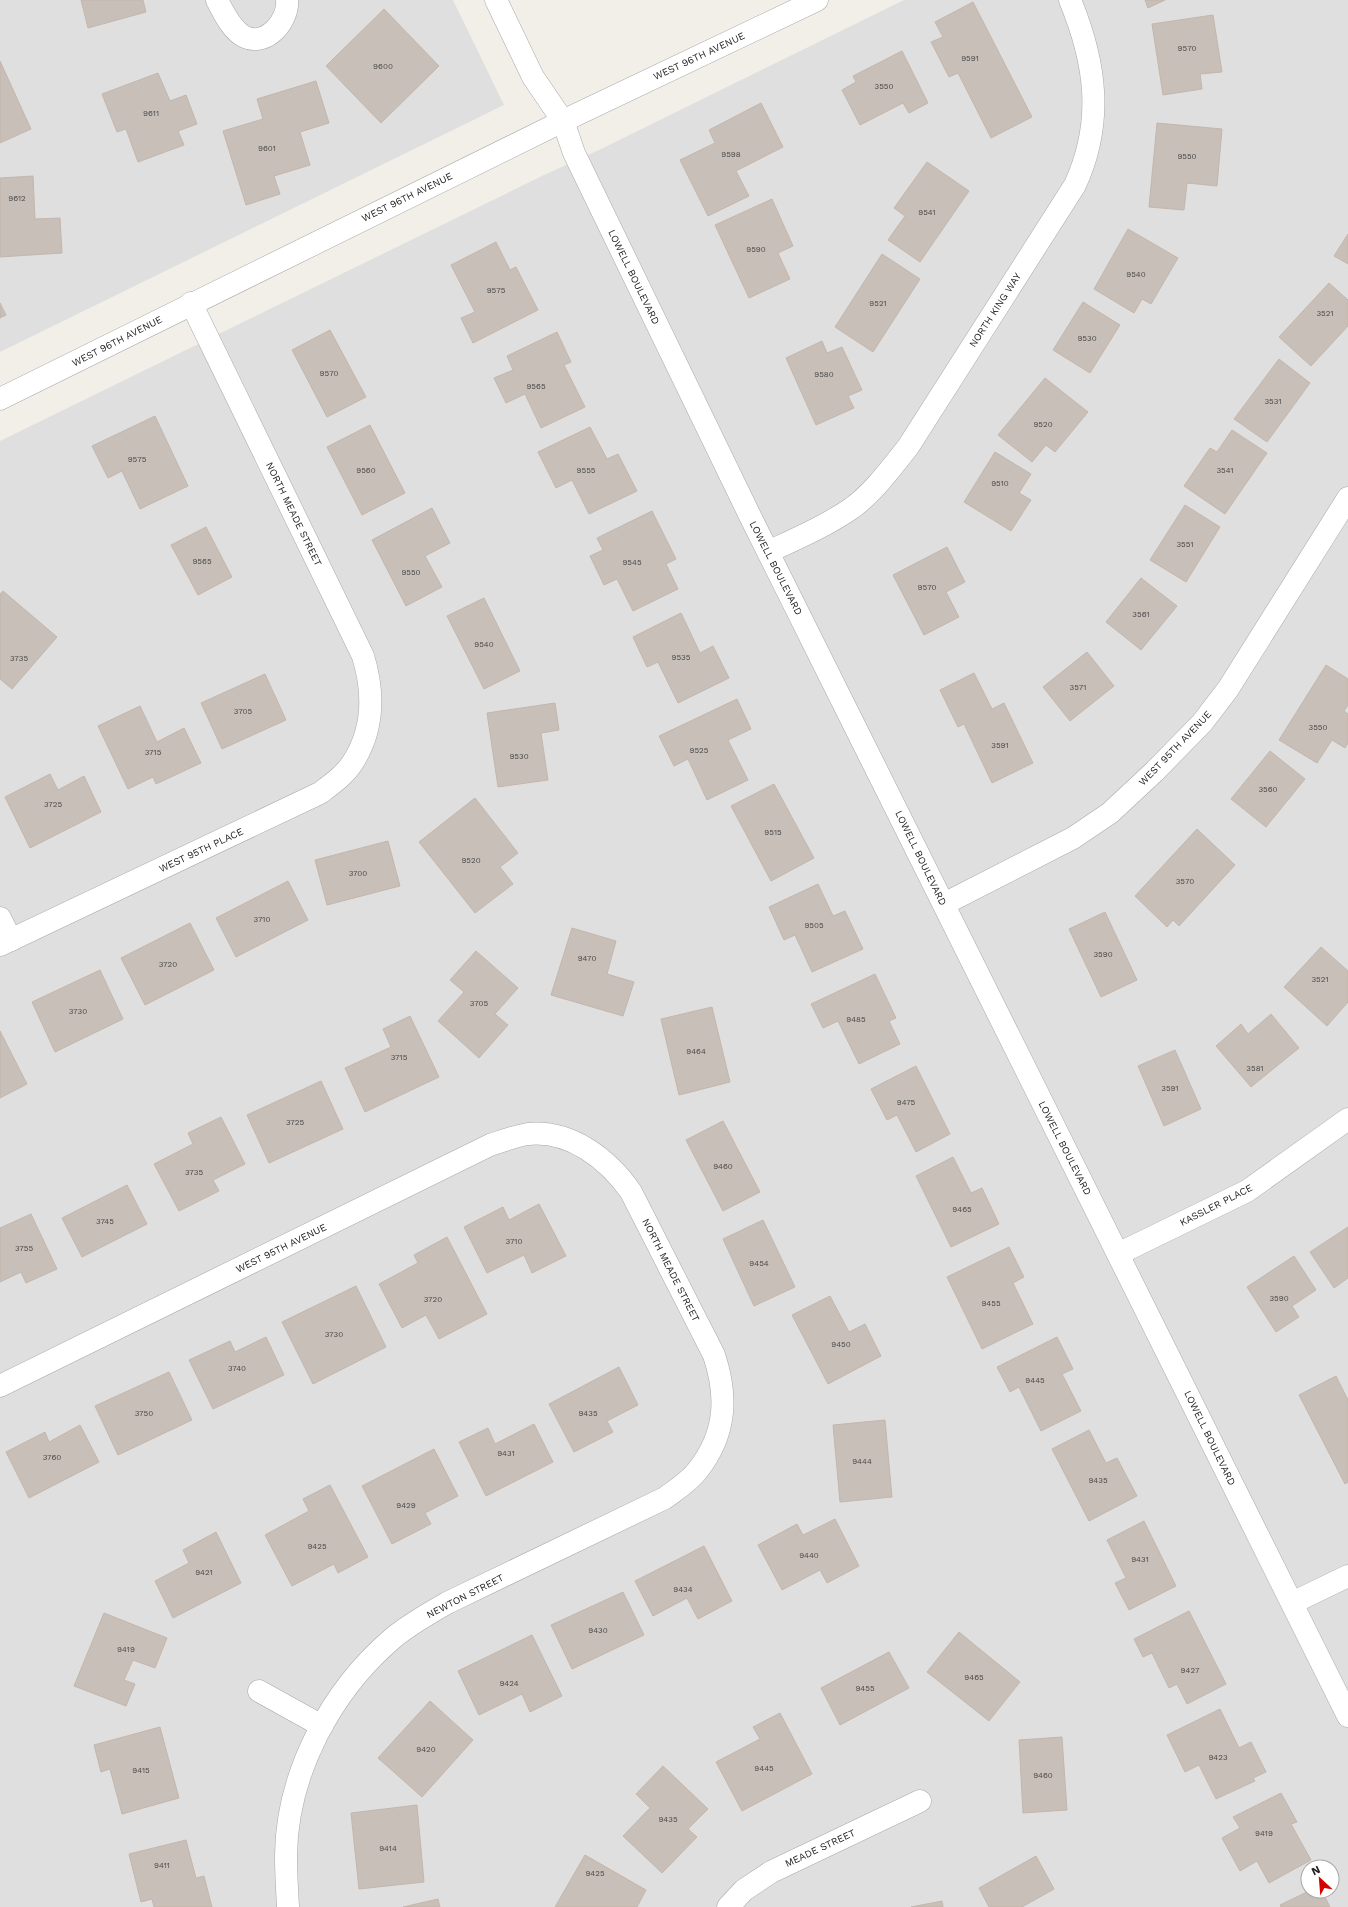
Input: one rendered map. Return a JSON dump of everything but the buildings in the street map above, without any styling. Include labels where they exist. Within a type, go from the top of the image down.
[{"type":"street","points":[[217,0],[232,26],[244,37],[254,39],[269,34],[281,24],[287,6],[287,0]]},
{"type":"street","name":"LOWELL BOULEVARD","points":[[496,0],[533,77],[563,121],[578,160],[768,552],[1348,1716]]},
{"type":"street","name":"WEST 96TH AVENUE","points":[[0,399],[191,303],[563,121],[817,0]]},
{"type":"street","name":"NORTH KING WAY","points":[[768,552],[816,529],[853,507],[882,479],[908,447],[1075,186],[1084,166],[1094,122],[1092,76],[1088,51],[1081,26],[1070,0]]},
{"type":"street","name":"NORTH MEADE STREET","points":[[191,303],[363,656],[370,677],[371,708],[367,732]]},
{"type":"street","name":"WEST 95TH AVENUE","points":[[944,904],[1073,838],[1110,813],[1155,771],[1202,723],[1228,688],[1348,498]]},
{"type":"street","name":"WEST 95TH PLACE","points":[[0,918],[6,943],[320,793],[338,779],[353,762],[367,732]]},
{"type":"street","name":"KASSLER PLACE","points":[[1118,1254],[1247,1191],[1348,1119]]},
{"type":"street","name":"WEST 95TH AVENUE","points":[[0,1386],[490,1145],[508,1138],[529,1134],[567,1139]]},
{"type":"street","name":"NORTH MEADE STREET","points":[[567,1139],[588,1149],[607,1162],[619,1175],[631,1192],[714,1355],[721,1376],[724,1396],[719,1430]]},
{"type":"street","name":"NEWTON STREET","points":[[288,1907],[286,1854],[291,1813],[298,1783],[322,1726],[344,1690],[379,1651],[394,1637],[447,1603],[665,1498],[698,1471],[710,1452],[719,1430]]},
{"type":"street","points":[[1292,1603],[1348,1576]]},
{"type":"street","points":[[259,1691],[322,1726]]},
{"type":"street","name":"MEADE STREET","points":[[728,1907],[744,1890],[771,1872],[920,1801]]},
{"type":"shaded area","points":[[0,0],[453,0],[504,105],[0,352]]},
{"type":"shaded area","points":[[904,0],[1348,0],[1348,1907],[0,1907],[0,441],[544,175],[603,148]]}]
